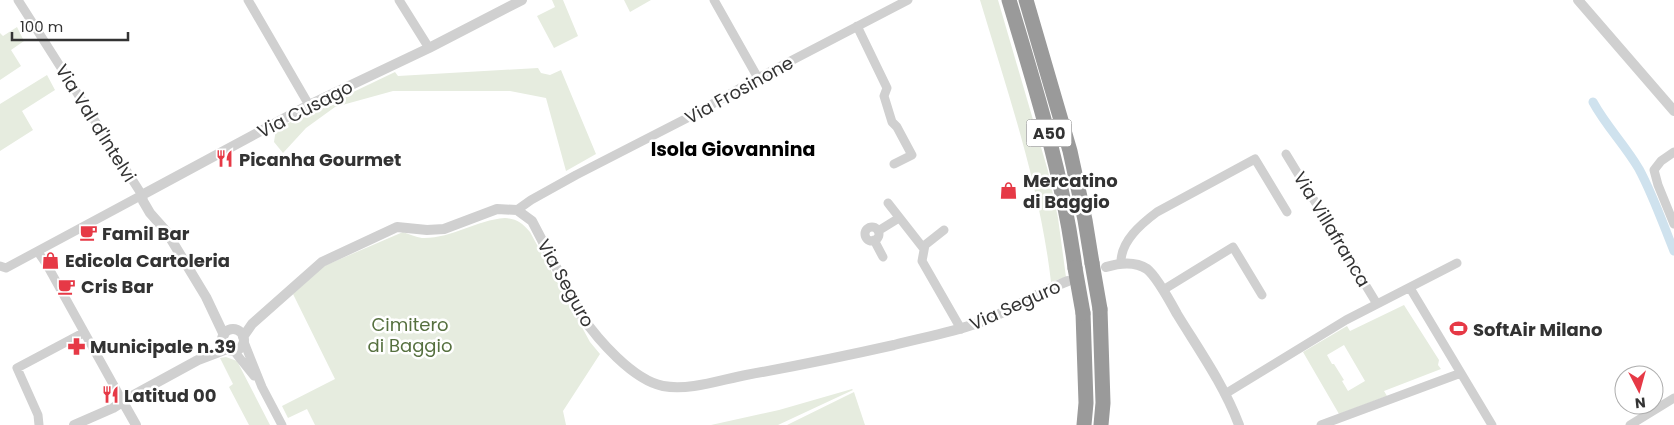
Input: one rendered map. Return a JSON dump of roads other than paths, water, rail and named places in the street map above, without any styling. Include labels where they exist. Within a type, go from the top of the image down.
[{"type":"highway","name":"A50","points":[[1010,0],[1052,146],[1068,216],[1072,274],[1083,313],[1086,403],[1084,425]]},
{"type":"highway","name":"A50","points":[[1026,0],[1070,151],[1085,220],[1099,265],[1103,403],[1101,425]]},
{"type":"street","name":"Via Val d'Intelvi","points":[[18,0],[142,195]]},
{"type":"street","points":[[248,0],[309,105]]},
{"type":"street","points":[[399,0],[429,48]]},
{"type":"street","name":"Via Cusago","points":[[3,267],[38,252],[309,105],[429,48],[522,0]]},
{"type":"street","points":[[714,0],[758,78]]},
{"type":"street","name":"Via Frosinone","points":[[517,210],[568,179],[695,114],[758,78],[908,0]]},
{"type":"street","points":[[1578,0],[1674,111]]},
{"type":"street","points":[[857,26],[887,88],[884,96],[892,122],[897,127],[912,155],[894,164]]},
{"type":"street","points":[[1674,152],[1661,161],[1654,170],[1674,224]]},
{"type":"street","name":"Via Villafranca","points":[[1286,154],[1377,304]]},
{"type":"street","points":[[1121,262],[1121,252],[1130,238],[1153,215],[1255,159],[1287,212]]},
{"type":"street","points":[[142,195],[143,201],[150,213],[166,231],[229,339],[262,387]]},
{"type":"street","points":[[888,204],[924,249],[924,246],[944,230]]},
{"type":"street","points":[[229,339],[252,324],[319,264],[397,227],[444,229],[497,209],[517,210]]},
{"type":"street","name":"Via Seguro","points":[[517,210],[532,221],[581,315],[591,329],[617,357],[644,378],[662,386],[685,387],[815,363],[961,329],[991,318],[1072,274]]},
{"type":"street","points":[[883,257],[874,240],[868,239],[865,235],[866,231],[871,227],[878,230],[899,218]]},
{"type":"street","points":[[1163,290],[1233,247],[1262,295]]},
{"type":"street","name":"Via Seguro","points":[[924,249],[922,261],[961,329]]},
{"type":"street","points":[[38,252],[136,425]]},
{"type":"street","points":[[1099,265],[1121,262],[1147,269],[1163,290],[1225,394],[1239,425]]},
{"type":"street","points":[[1225,394],[1346,320],[1457,263]]},
{"type":"street","points":[[1410,288],[1492,425]]},
{"type":"street","points":[[229,339],[240,348],[252,324]]},
{"type":"street","points":[[74,425],[113,408],[198,360],[239,332],[262,387],[282,425]]},
{"type":"street","points":[[39,425],[35,410],[17,368],[83,333]]},
{"type":"street","points":[[1320,425],[1461,373]]},
{"type":"street","points":[[1630,425],[1674,398]]},
{"type":"waterway","points":[[1593,102],[1639,169],[1674,251]]},
{"type":"place","name":"Picanha Gourmet","points":[[225,159]]},
{"type":"place","name":"Mercatino di Baggio","points":[[1009,190]]},
{"type":"place","name":"Famil Bar","points":[[88,233]]},
{"type":"place","name":"Edicola Cartoleria","points":[[51,260]]},
{"type":"place","name":"Cris Bar","points":[[67,286]]},
{"type":"place","name":"SoftAir Milano","points":[[1459,329]]},
{"type":"place","name":"Municipale n.39","points":[[76,346]]},
{"type":"place","name":"Latitud 00","points":[[110,395]]},
{"type":"district","name":"Isola Giovannina","points":[[733,149]]},
{"type":"park label","name":"Cimitero di Baggio","points":[[410,334]]}]
